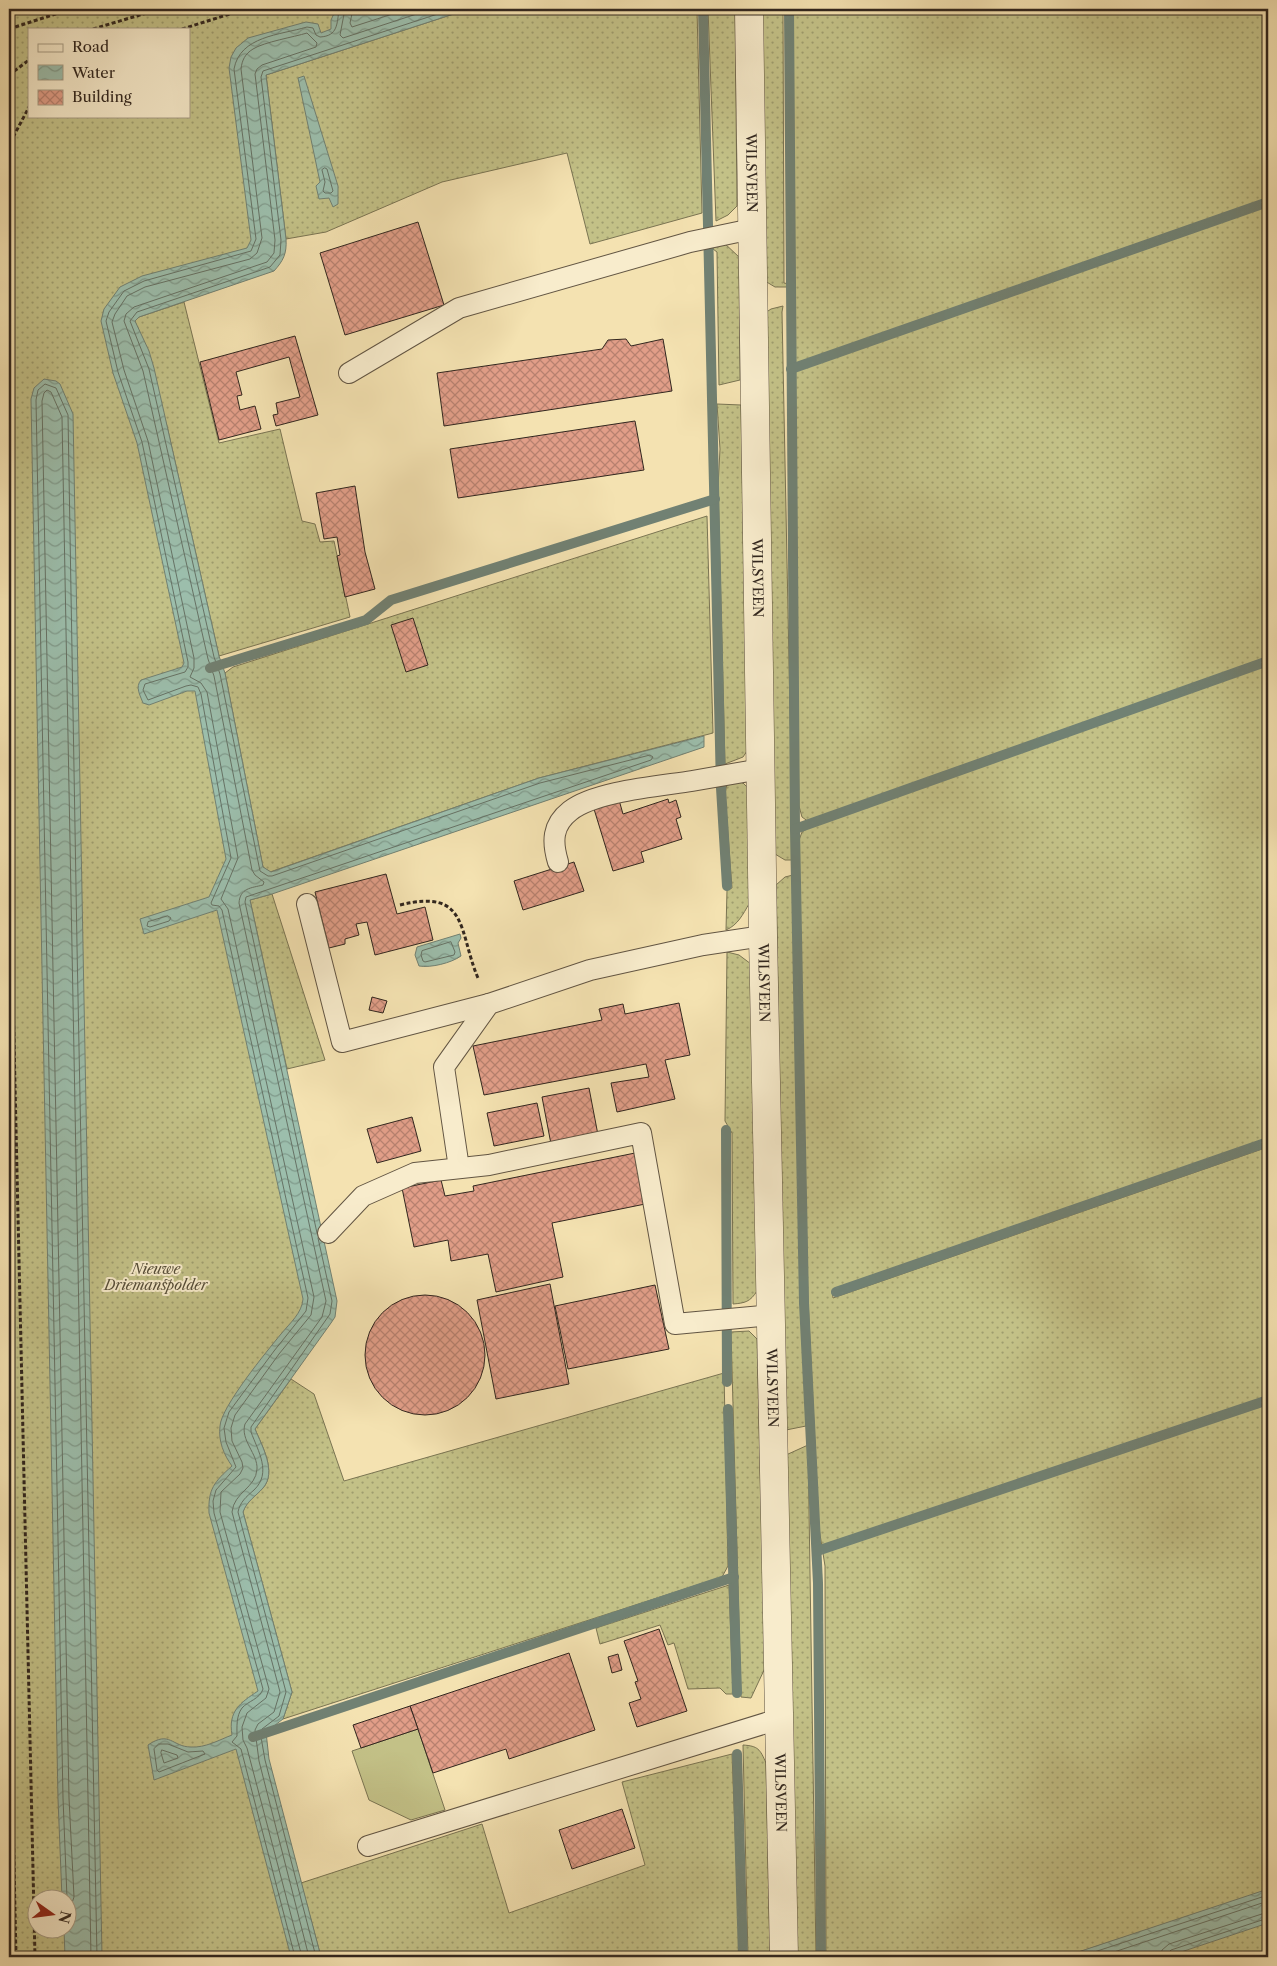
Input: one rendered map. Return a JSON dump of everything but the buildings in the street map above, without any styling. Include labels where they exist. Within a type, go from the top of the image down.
[{"type":"street","name":"WILSVEEN","points":[[749,9],[763,936],[784,1957]]},
{"type":"lane","points":[[349,373],[459,308],[690,242],[752,229]]},
{"type":"lane","points":[[558,862],[553,847],[554,835],[569,811],[581,804],[622,791],[708,779],[761,769]]},
{"type":"lane","points":[[307,904],[342,1042],[489,1004],[590,970],[703,945],[763,936]]},
{"type":"lane","points":[[459,1168],[444,1066],[489,1004]]},
{"type":"lane","points":[[328,1233],[363,1196],[415,1172],[489,1165],[641,1133],[675,1324],[772,1315]]},
{"type":"lane","points":[[368,1846],[780,1719]]},
{"type":"path","points":[[9,29],[71,9]]},
{"type":"path","points":[[96,28],[160,9]]},
{"type":"path","points":[[185,28],[246,9]]},
{"type":"path","points":[[9,75],[28,61]]},
{"type":"path","points":[[9,148],[28,109]]},
{"type":"path","points":[[9,824],[35,1957]]},
{"type":"path","points":[[400,905],[419,900],[432,900],[452,909],[458,919],[474,969],[489,1004]]},
{"type":"path","points":[[9,1634],[16,1957]]},
{"type":"green space","name":"Nieuwe Driemanspolder","points":[[9,9],[407,9],[244,61],[264,263],[115,316],[245,881],[313,1310],[225,1431],[243,1487],[232,1513],[281,1694],[258,1738],[311,1957],[9,1957]]},
{"type":"green space","points":[[469,9],[697,9],[702,213],[590,244],[567,153],[442,182],[326,232],[286,239],[266,75]]},
{"type":"green space","points":[[708,9],[735,9],[737,206],[728,215],[716,221]]},
{"type":"green space","points":[[761,9],[783,9],[784,283],[789,284],[789,287],[775,287],[765,281]]},
{"type":"green space","points":[[792,9],[1268,9],[1268,1138],[832,1291],[833,1298],[1268,1147],[1268,1890],[1064,1957],[826,1957],[825,1566],[819,1528],[808,1299],[798,843],[802,832],[813,825],[802,817],[799,806],[793,354]]},
{"type":"green space","points":[[722,241],[739,257],[740,380],[719,385],[717,252],[713,249],[714,244]]},
{"type":"green space","points":[[184,302],[219,443],[280,429],[302,521],[315,524],[320,542],[334,541],[350,617],[219,656],[167,426],[135,321],[139,317]]},
{"type":"green space","points":[[783,306],[793,860],[785,860],[775,854],[765,313],[771,309]]},
{"type":"green space","points":[[717,404],[741,405],[747,751],[743,757],[725,764],[718,487],[720,449]]},
{"type":"green space","points":[[707,516],[713,733],[539,778],[270,872],[263,867],[225,673],[233,667]]},
{"type":"green space","points":[[737,781],[743,783],[748,788],[749,904],[737,922],[726,930],[727,890],[732,888],[725,794],[727,784]]},
{"type":"green space","points":[[793,875],[806,1426],[786,1430],[776,885],[785,877]]},
{"type":"green space","points":[[272,894],[325,1060],[287,1069],[250,900]]},
{"type":"green space","points":[[727,952],[739,955],[751,964],[757,1291],[747,1301],[733,1304],[732,1133],[725,1121]]},
{"type":"green space","points":[[749,1331],[757,1339],[765,1668],[751,1698],[741,1697],[731,1332]]},
{"type":"green space","points":[[724,1373],[728,1566],[722,1577],[283,1719],[292,1692],[243,1512],[249,1502],[263,1488],[269,1474],[267,1459],[255,1429],[291,1379],[314,1394],[344,1481]]},
{"type":"green space","points":[[808,1445],[816,1957],[797,1957],[786,1455]]},
{"type":"green space","points":[[729,1585],[733,1694],[726,1694],[720,1688],[688,1689],[674,1643],[668,1645],[660,1625],[600,1644],[596,1628]]},
{"type":"green space","points":[[418,1729],[445,1810],[411,1820],[369,1800],[352,1751]]},
{"type":"green space","points":[[743,1745],[758,1749],[766,1763],[770,1957],[748,1957]]},
{"type":"green space","points":[[732,1754],[740,1957],[321,1957],[301,1883],[482,1824],[509,1913],[645,1865],[622,1782]]},
{"type":"green space","points":[[1268,1920],[1268,1957],[1162,1957]]},
{"type":"water","points":[[336,9],[469,9],[266,75],[286,239],[286,249],[282,260],[274,271],[139,317],[135,321],[149,351],[154,368],[219,656],[225,673],[263,867],[271,872],[539,778],[704,736],[704,747],[250,900],[337,1301],[335,1317],[255,1429],[267,1459],[269,1474],[263,1488],[249,1502],[243,1512],[292,1692],[283,1719],[266,1732],[269,1759],[321,1957],[291,1957],[236,1749],[154,1780],[148,1745],[161,1739],[166,1739],[185,1746],[196,1747],[232,1735],[232,1720],[237,1708],[258,1691],[209,1513],[209,1505],[213,1486],[232,1466],[226,1457],[221,1442],[220,1426],[222,1417],[246,1379],[292,1322],[298,1313],[303,1299],[217,910],[144,934],[140,919],[209,897],[226,859],[195,691],[187,691],[149,705],[143,703],[139,691],[138,685],[141,680],[182,667],[184,663],[137,443],[113,373],[101,321],[104,309],[120,287],[142,276],[247,248],[251,240],[229,68],[231,57],[236,48],[248,38],[306,22],[318,24],[321,33],[331,29],[331,20]]},
{"type":"water","points":[[304,76],[338,186],[338,204],[333,207],[329,198],[319,199],[316,186],[320,182],[298,78]]},
{"type":"water","points":[[44,379],[56,381],[60,384],[73,414],[102,1957],[65,1957],[64,1938],[78,1938],[78,1888],[62,1888],[58,1799],[31,399],[34,388]]},
{"type":"water","points":[[460,934],[461,938],[458,943],[461,956],[441,964],[419,966],[415,955],[417,947]]},
{"type":"water","points":[[1268,1889],[1268,1923],[1166,1957],[1063,1957]]},
{"type":"waterway","points":[[703,9],[721,788],[727,886]]},
{"type":"waterway","points":[[789,9],[795,829],[804,1303],[818,1583],[821,1957]]},
{"type":"waterway","points":[[791,369],[1268,202]]},
{"type":"waterway","points":[[210,668],[366,620],[391,600],[715,499]]},
{"type":"waterway","points":[[795,829],[1268,661]]},
{"type":"waterway","points":[[726,1130],[727,1382]]},
{"type":"waterway","points":[[836,1292],[1268,1142]]},
{"type":"waterway","points":[[817,1551],[1268,1400]]},
{"type":"waterway","points":[[728,1409],[737,1693]]},
{"type":"waterway","points":[[253,1737],[734,1577]]},
{"type":"waterway","points":[[737,1754],[743,1957]]}]
